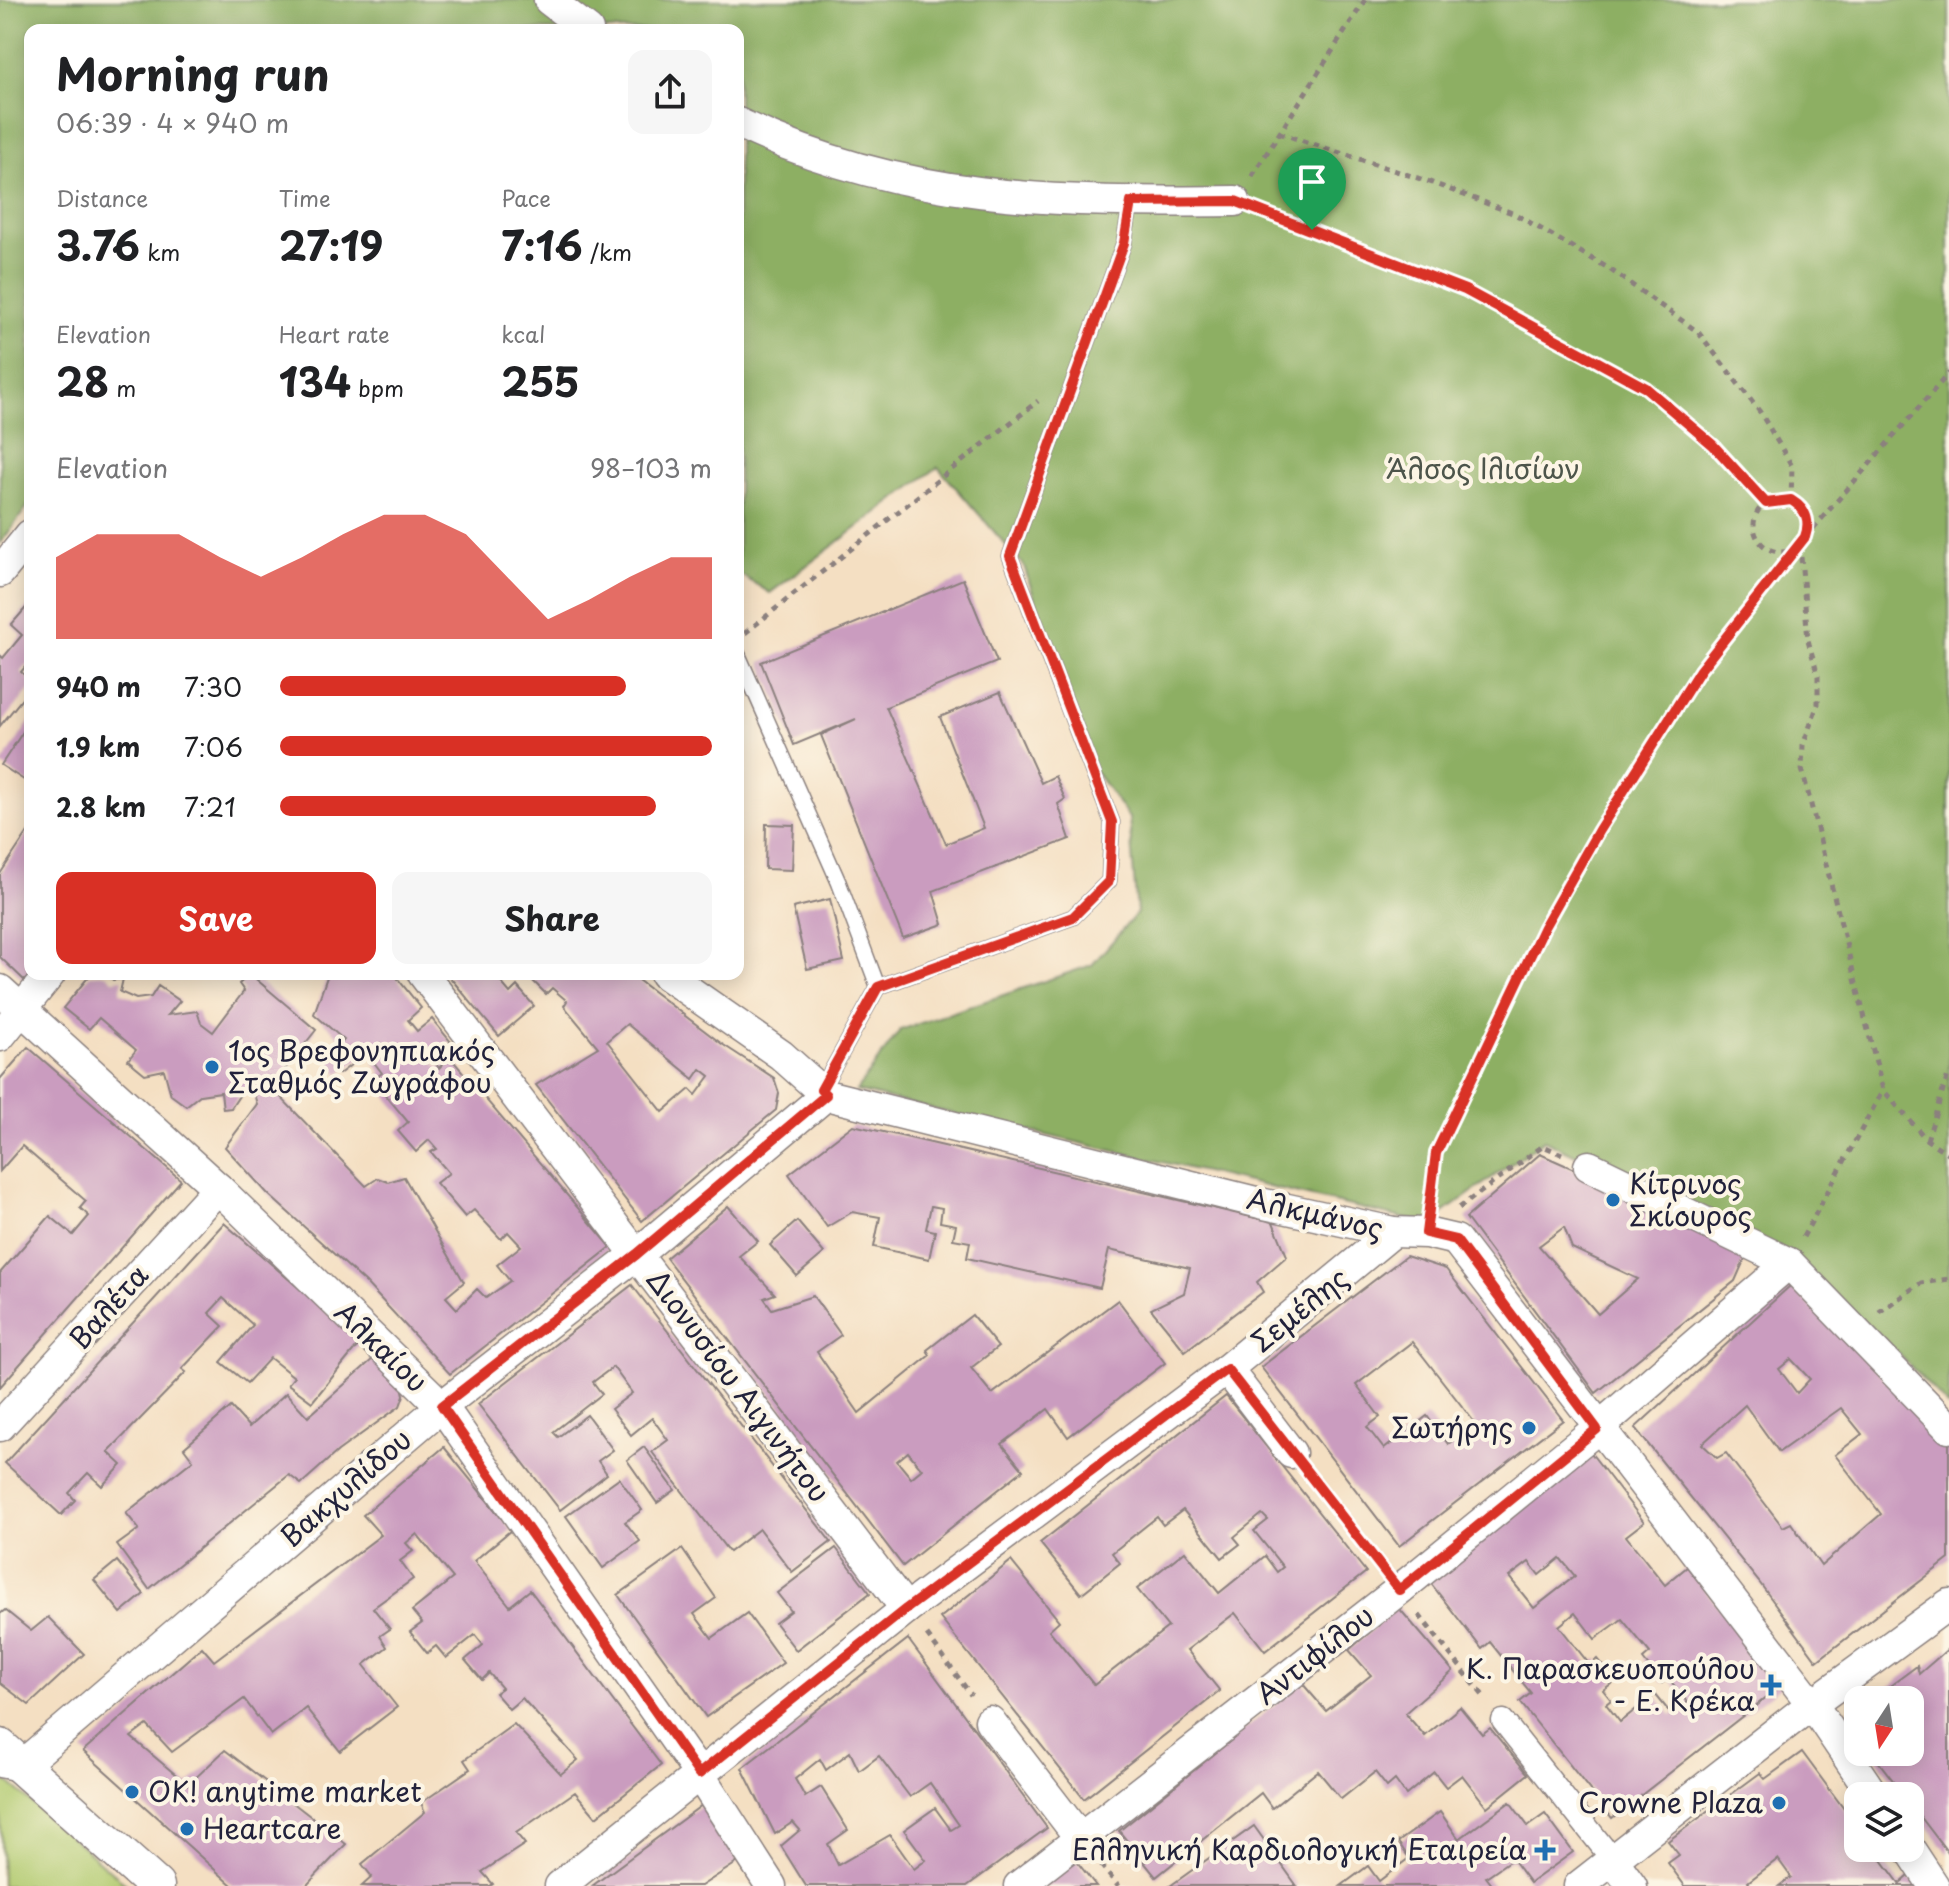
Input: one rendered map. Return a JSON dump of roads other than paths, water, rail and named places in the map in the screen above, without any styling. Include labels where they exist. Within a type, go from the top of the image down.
[{"type":"street","points":[[549,0],[580,24]]},
{"type":"street","points":[[744,126],[843,167],[965,193],[1131,202],[1235,201]]},
{"type":"street","points":[[0,572],[24,542]]},
{"type":"street","points":[[0,1036],[11,1000],[41,980]]},
{"type":"street","name":"Διονυσίου Αιγινήτου","points":[[428,980],[906,1609]]},
{"type":"street","points":[[674,980],[781,1055],[824,1093]]},
{"type":"street","name":"Αλκαίου","points":[[11,1000],[218,1188],[442,1406],[699,1774],[771,1886]]},
{"type":"street","name":"Βακχυλίδου","points":[[7,1758],[442,1406],[637,1254],[824,1093]]},
{"type":"street","name":"Αλκμάνος","points":[[824,1093],[1393,1232],[1426,1233],[1456,1240],[1597,1429],[1812,1704],[1865,1782]]},
{"type":"street","points":[[1589,1166],[1789,1263],[1949,1428]]},
{"type":"street","name":"Βαλέτα","points":[[0,1426],[218,1188]]},
{"type":"street","name":"Σεμέλης","points":[[560,1886],[906,1609],[1227,1369],[1393,1232]]},
{"type":"street","name":"Αντιφίλου","points":[[1019,1886],[1399,1590],[1597,1429],[1789,1263]]},
{"type":"street","points":[[1227,1369],[1291,1453]]},
{"type":"street","points":[[1579,1886],[1812,1704],[1949,1604]]},
{"type":"street","points":[[990,1721],[1080,1838]]},
{"type":"street","points":[[1503,1721],[1632,1886]]},
{"type":"street","points":[[7,1758],[156,1886]]},
{"type":"street","points":[[1918,1862],[1934,1886]]},
{"type":"lane","points":[[824,1093],[878,987],[1073,917],[1109,881],[1112,822],[1010,556],[1124,243],[1131,202]]},
{"type":"lane","points":[[744,668],[839,883],[878,987]]},
{"type":"place","name":"1ος Βρεφονηπιακός Σταθμός Ζωγράφου","points":[[212,1067]]},
{"type":"place","name":"Κίτρινος Σκίουρος","points":[[1613,1200]]},
{"type":"place","name":"Σωτήρης","points":[[1529,1428]]},
{"type":"place","name":"Κ. Παρασκευοπούλου - Ε. Κρέκα","points":[[1771,1685]]},
{"type":"place","name":"OK! anytime market","points":[[132,1792]]},
{"type":"place","name":"Crowne Plaza","points":[[1779,1803]]},
{"type":"place","name":"Heartcare","points":[[187,1829]]},
{"type":"place","name":"Ελληνική Καρδιολογική Εταιρεία","points":[[1545,1850]]},
{"type":"park label","name":"Άλσος Ιλισίων","points":[[1483,469]]}]
